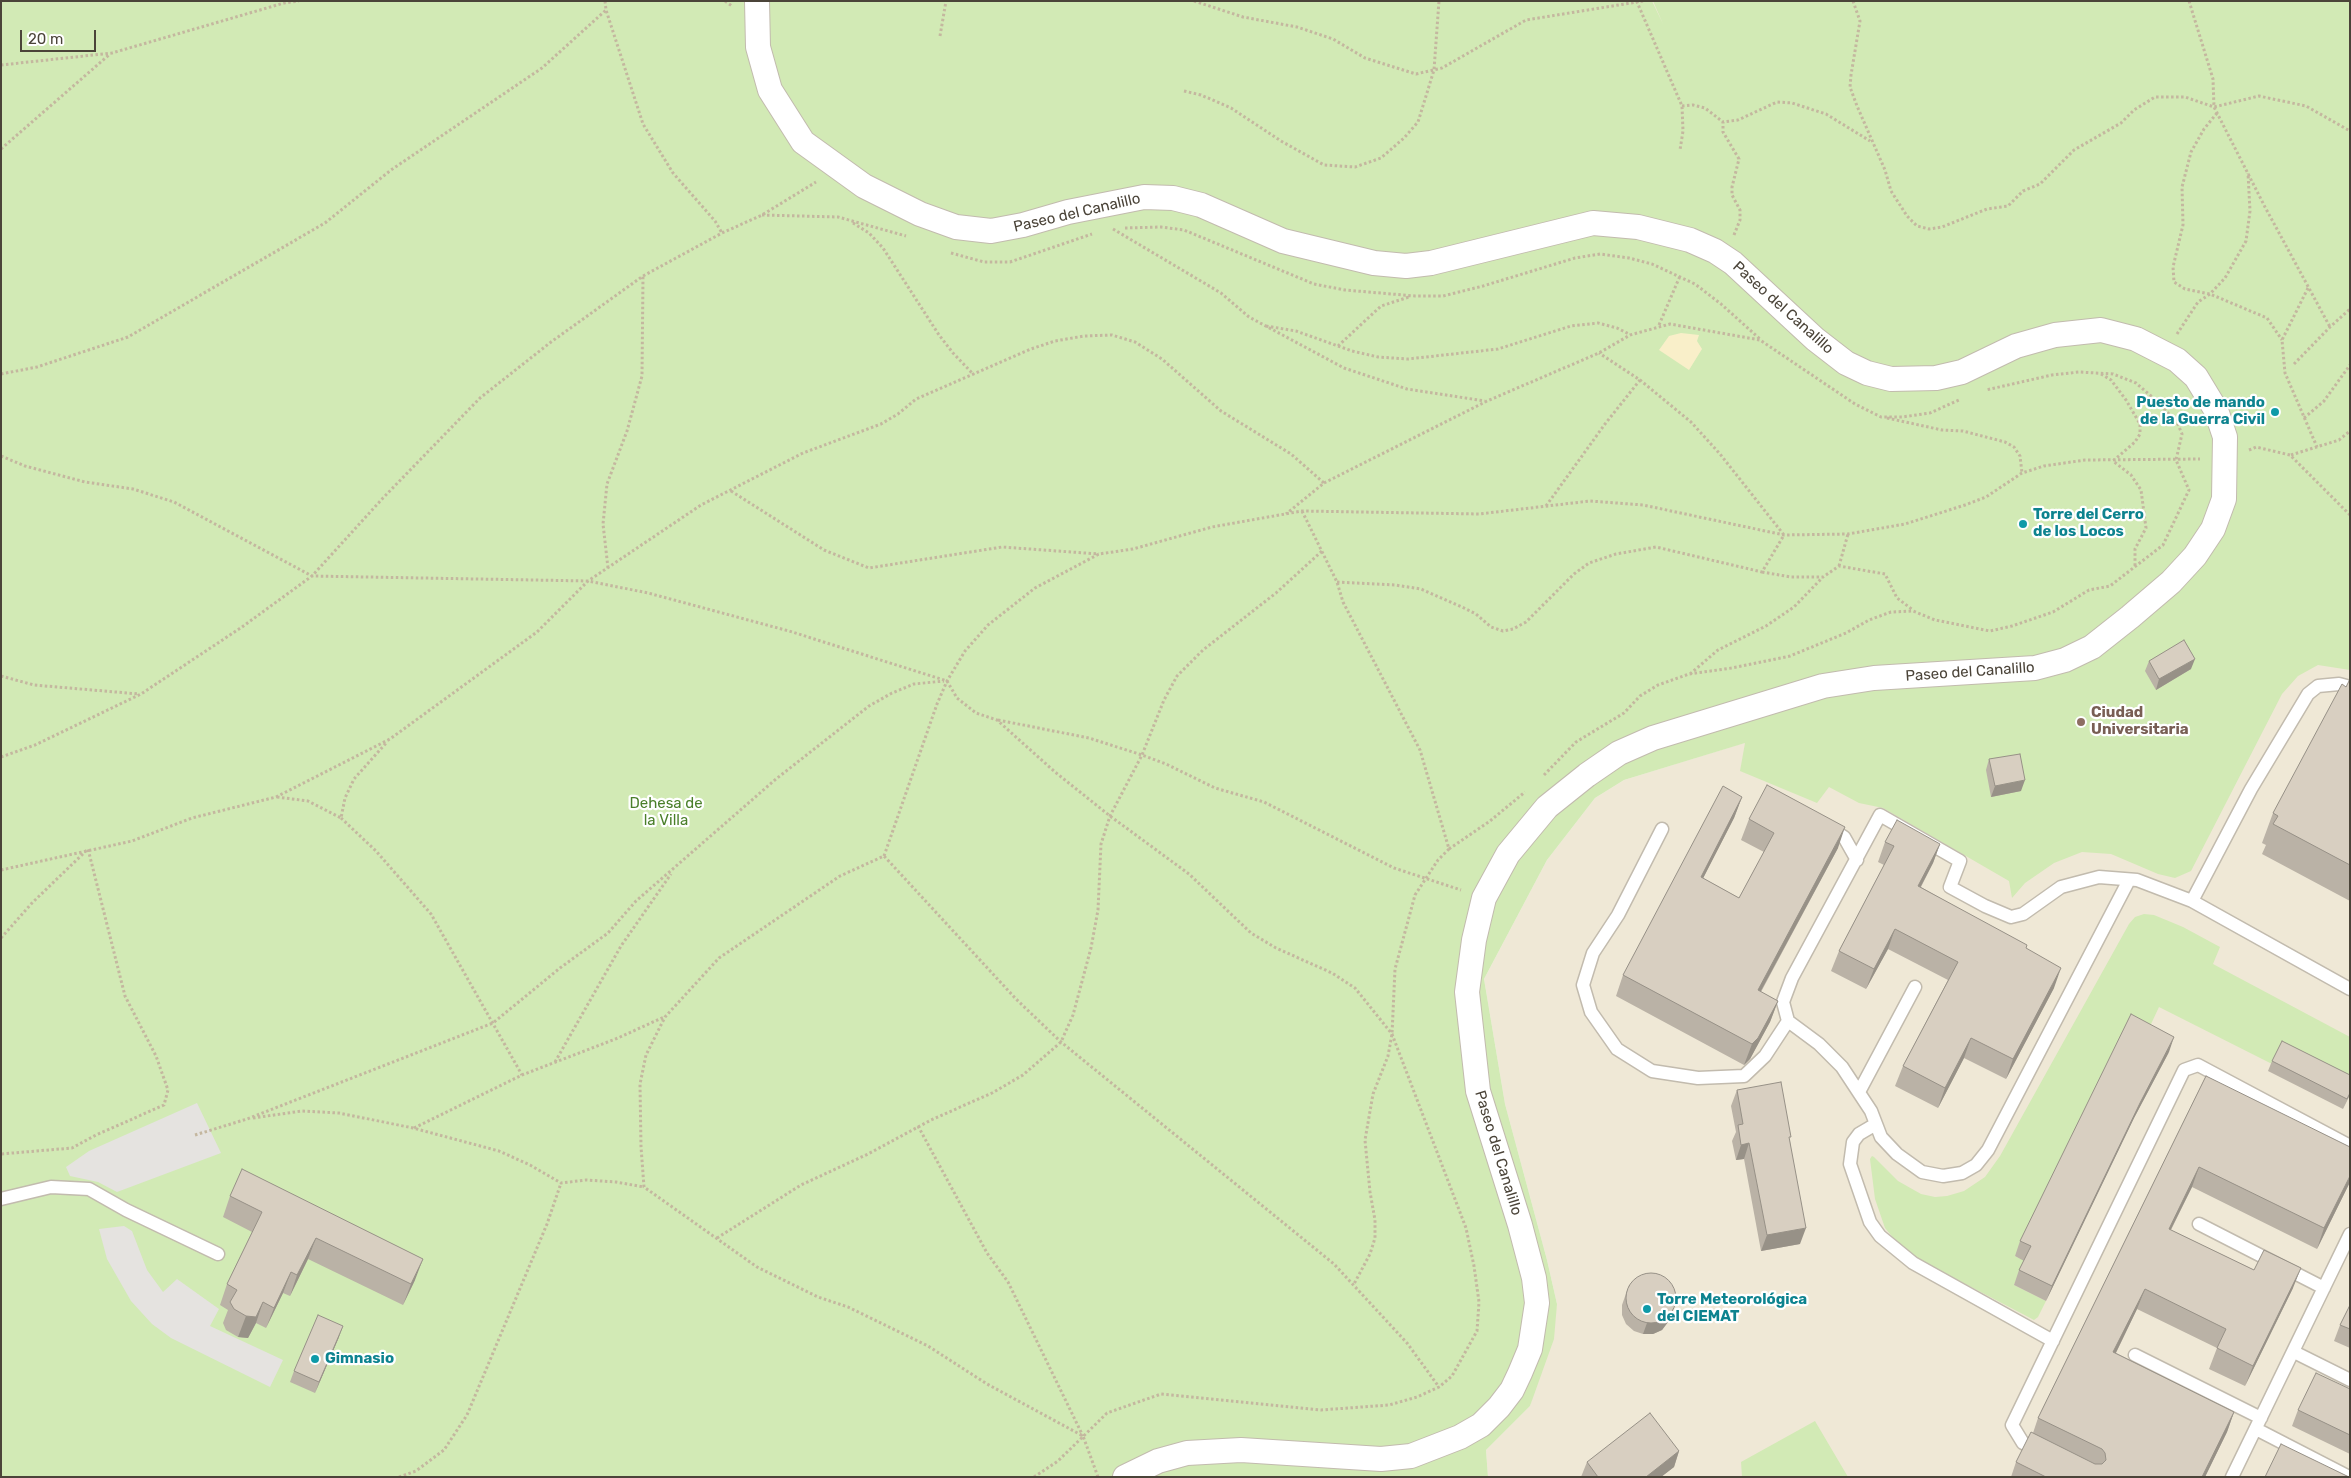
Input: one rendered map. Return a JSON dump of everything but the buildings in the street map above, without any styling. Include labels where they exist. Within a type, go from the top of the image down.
[{"type":"street","name":"Paseo del Canalillo","points":[[757,1],[758,47],[770,90],[803,142],[864,186],[920,214],[956,227],[992,231],[1068,212],[1144,197],[1174,198],[1202,205],[1283,240],[1374,263],[1406,266],[1431,263],[1593,223],[1638,227],[1690,240],[1722,256],[1733,263],[1814,339],[1846,363],[1867,373],[1891,379],[1936,378],[1962,372],[2016,346],[2055,335],[2101,330],[2136,339],[2167,354],[2196,377],[2216,410],[2225,437],[2224,499],[2213,529],[2195,556],[2171,582],[2092,647],[2065,660],[2035,668],[1874,678],[1823,686],[1653,738],[1619,753],[1546,807],[1508,854],[1484,898],[1474,940],[1467,992],[1478,1091],[1520,1225],[1534,1278],[1537,1302],[1530,1349],[1512,1390],[1499,1407],[1480,1425],[1460,1437],[1411,1456],[1381,1459],[1241,1450],[1187,1453],[1158,1461],[1125,1477]]},
{"type":"lane","points":[[2192,901],[2251,789],[2308,694],[2318,686],[2339,684],[2350,687]]},
{"type":"lane","points":[[2129,880],[1988,1150],[1976,1165],[1962,1173],[1943,1176],[1922,1172],[1910,1165],[1888,1146],[1859,1092],[1842,1067],[1819,1044],[1788,1021],[1783,1002],[1792,978],[1880,815],[1960,861],[1950,887],[1985,906],[2012,917],[2023,914],[2061,887],[2099,877],[2137,880],[2192,901],[2350,989]]},
{"type":"lane","points":[[1819,822],[1844,837],[1857,860]]},
{"type":"lane","points":[[1662,829],[1618,915],[1593,953],[1583,985],[1591,1012],[1617,1049],[1652,1071],[1698,1078],[1744,1076],[1765,1056],[1788,1021]]},
{"type":"lane","points":[[1859,1092],[1915,987]]},
{"type":"lane","points":[[2049,1456],[2023,1443],[2012,1424],[2184,1070],[2198,1065],[2350,1146]]},
{"type":"lane","points":[[1876,1124],[1859,1134],[1853,1142],[1850,1164],[1870,1222],[1880,1236],[1913,1263],[2053,1341]]},
{"type":"lane","points":[[1,1199],[51,1187],[89,1189],[126,1210],[218,1254]]},
{"type":"lane","points":[[2199,1224],[2324,1288]]},
{"type":"lane","points":[[2232,1477],[2350,1234]]},
{"type":"lane","points":[[2294,1352],[2350,1380]]},
{"type":"lane","points":[[2135,1355],[2349,1477]]},
{"type":"path","points":[[1,65],[112,53],[284,3],[299,1]]},
{"type":"path","points":[[605,1],[606,10],[643,124],[673,173],[715,221],[722,233]]},
{"type":"path","points":[[940,36],[946,1]]},
{"type":"path","points":[[1194,1],[1243,17],[1297,27],[1333,38],[1365,58],[1416,74],[1442,68],[1526,20],[1642,1]]},
{"type":"path","points":[[1184,92],[1201,95],[1231,108],[1281,141],[1324,166],[1355,167],[1381,158],[1404,138],[1418,122],[1434,70],[1439,1]]},
{"type":"path","points":[[1853,1],[1860,21],[1850,88],[1885,170],[1891,191],[1907,216],[1918,226],[1929,229],[1942,227],[1988,209],[2008,206],[2024,191],[2040,184],[2074,150],[2121,123],[2134,110],[2155,97],[2186,97],[2214,107],[2260,96],[2306,106],[2350,131]]},
{"type":"path","points":[[2189,1],[2213,79],[2214,107],[2265,207],[2330,326]]},
{"type":"path","points":[[1637,2],[1682,106],[1683,131],[1680,150]]},
{"type":"path","points":[[1,374],[37,367],[128,337],[325,223],[391,170],[542,68],[606,10]]},
{"type":"path","points":[[1,149],[112,53]]},
{"type":"path","points":[[1682,106],[1693,105],[1705,108],[1724,122],[1738,120],[1777,102],[1792,103],[1826,114],[1871,141]]},
{"type":"path","points":[[2217,113],[2204,129],[2191,152],[2182,187],[2183,225],[2173,267],[2174,282],[2185,289],[2210,294],[2268,318],[2282,340],[2285,373],[2317,447]]},
{"type":"path","points":[[1722,256],[1740,220],[1740,210],[1732,195],[1739,159],[1723,132],[1724,122]]},
{"type":"path","points":[[1,757],[34,746],[141,694],[242,628],[312,576],[383,498],[480,398],[551,342],[643,276],[722,233],[762,214],[840,168]]},
{"type":"path","points":[[2167,354],[2193,309],[2198,302],[2210,294],[2225,278],[2246,241],[2250,211],[2247,169]]},
{"type":"path","points":[[851,221],[869,233],[883,248],[939,335],[974,375]]},
{"type":"path","points":[[1112,229],[1221,293],[1249,317],[1262,325],[1344,368],[1376,380],[1425,392],[1486,401]]},
{"type":"path","points":[[608,568],[603,524],[607,484],[627,431],[642,376],[643,276]]},
{"type":"path","points":[[1658,325],[1680,276]]},
{"type":"path","points":[[2282,340],[2308,288]]},
{"type":"path","points":[[1338,346],[1381,306],[1415,296]]},
{"type":"path","points":[[2294,364],[2330,326],[2350,309]]},
{"type":"path","points":[[1262,325],[1296,331],[1378,358],[1408,358],[1498,349],[1571,326],[1598,324],[1617,328],[1630,334]]},
{"type":"path","points":[[1285,514],[1324,483],[1486,401],[1600,353],[1630,334],[1658,325],[1670,324],[1760,340],[1855,404],[1881,417],[1908,424],[1963,431],[2005,442],[2014,447],[2020,456],[2022,474]]},
{"type":"path","points":[[1,870],[88,849],[132,841],[192,818],[276,797],[390,739],[537,632],[588,581],[702,505],[803,453],[881,424],[898,414],[916,399],[1031,349],[1055,341],[1084,336],[1112,335],[1135,342],[1169,364],[1221,411],[1291,454],[1324,483]]},
{"type":"path","points":[[1600,353],[1667,400],[1720,454],[1784,535]]},
{"type":"path","points":[[2304,418],[2324,401],[2350,365]]},
{"type":"path","points":[[1839,566],[1885,574],[1897,598],[1913,611],[1934,620],[1990,631],[2012,626],[2053,612],[2089,590],[2110,586],[2163,545],[2189,490],[2176,460],[2182,434],[2177,422],[2136,383],[2113,374],[2079,372],[2052,375],[1981,391]]},
{"type":"path","points":[[2100,373],[2111,380],[2126,400],[2140,424],[2140,434],[2135,442],[2113,461]]},
{"type":"path","points":[[1546,507],[1605,424],[1640,380]]},
{"type":"path","points":[[1881,417],[1902,417],[1930,413],[1967,397]]},
{"type":"path","points":[[731,490],[824,550],[869,568],[1002,547],[1099,554],[1133,549],[1212,527],[1302,511],[1478,514],[1590,501],[1644,505],[1784,535],[1848,534],[1905,524],[1965,505],[1986,497],[2022,474],[2044,466],[2085,460],[2225,459],[2256,448],[2290,455],[2340,440],[2350,431]]},
{"type":"path","points":[[2290,455],[2350,515]]},
{"type":"path","points":[[1,456],[25,466],[85,482],[133,490],[174,502],[312,576],[588,581],[648,593],[780,629],[947,681],[956,698],[976,713],[997,720],[1088,738],[1166,764],[1215,788],[1264,802],[1394,868],[1484,898]]},
{"type":"path","points":[[2113,461],[2131,475],[2141,490],[2146,528],[2135,549],[2135,568]]},
{"type":"path","points":[[1302,511],[1337,582],[1344,602],[1420,750],[1449,849]]},
{"type":"path","points":[[1689,674],[1718,650],[1766,626],[1794,607],[1823,577],[1839,566],[1848,534]]},
{"type":"path","points":[[1762,572],[1784,535]]},
{"type":"path","points":[[1337,582],[1396,585],[1421,589],[1476,614],[1491,627],[1503,631],[1513,629],[1526,622],[1574,574],[1590,563],[1616,554],[1656,547],[1762,572],[1791,577],[1823,577]]},
{"type":"path","points":[[717,1238],[801,1185],[868,1154],[918,1126],[992,1093],[1023,1075],[1062,1042],[1074,1015],[1091,948],[1098,910],[1102,844],[1110,816],[1142,755],[1164,700],[1178,676],[1203,650],[1276,592],[1322,551]]},
{"type":"path","points":[[644,1187],[640,1147],[640,1084],[646,1055],[665,1017],[719,958],[840,876],[884,856],[918,754],[947,681],[965,650],[988,625],[1035,588],[1099,554]]},
{"type":"path","points":[[1541,779],[1576,742],[1624,713],[1640,696],[1658,685],[1689,674],[1732,668],[1790,656],[1846,633],[1869,620],[1891,612],[1913,611]]},
{"type":"path","points":[[1,676],[34,685],[141,694]]},
{"type":"path","points":[[195,1135],[248,1119],[493,1023],[560,968],[608,933],[636,901],[776,780],[869,706],[892,693],[914,684],[947,681]]},
{"type":"path","points":[[997,720],[1055,772],[1110,816],[1189,874],[1251,933],[1276,948],[1332,973],[1355,988],[1392,1034],[1466,1228],[1479,1302],[1477,1331],[1452,1376],[1439,1387],[1417,1397],[1389,1405],[1321,1410],[1161,1394],[1108,1412],[1058,1460],[1034,1477]]},
{"type":"path","points":[[341,818],[345,798],[354,780],[390,739]]},
{"type":"path","points":[[1354,1285],[1370,1254],[1375,1238],[1375,1220],[1365,1140],[1373,1094],[1388,1056],[1392,1034],[1395,969],[1414,895],[1449,849],[1529,790]]},
{"type":"path","points":[[276,797],[308,801],[341,818],[376,851],[431,914],[522,1075]]},
{"type":"path","points":[[1,938],[32,903],[88,849]]},
{"type":"path","points":[[1,1154],[72,1148],[96,1135],[164,1105],[168,1090],[164,1076],[126,996],[88,849]]},
{"type":"path","points":[[884,856],[1016,999],[1062,1042],[1334,1264],[1408,1343],[1439,1387]]},
{"type":"path","points":[[554,1062],[622,946],[674,869]]},
{"type":"path","points":[[413,1128],[522,1075],[618,1038],[665,1017]]},
{"type":"path","points":[[248,1119],[302,1111],[339,1113],[413,1128],[499,1151],[530,1165],[560,1183],[596,1181],[644,1187],[757,1267],[818,1297],[848,1307],[928,1346],[987,1384],[1083,1436]]},
{"type":"path","points":[[918,1126],[987,1253],[1008,1282],[1083,1436],[1098,1477]]},
{"type":"path","points":[[399,1477],[416,1471],[444,1450],[468,1415],[547,1224],[560,1183]]},
{"type":"shaded area","name":"Ciudad Universitaria","points":[[769,1],[2350,1],[2350,1477],[1488,1477],[1486,1450],[1530,1406],[1557,1304],[1505,1104],[1484,979],[1547,860],[1595,798],[1624,780],[1880,701],[970,215],[917,198]]},
{"type":"shaded area","points":[[197,1103],[221,1153],[117,1192],[98,1182],[70,1176],[66,1167],[89,1151]]},
{"type":"shaded area","points":[[124,1226],[132,1231],[147,1270],[163,1292],[177,1279],[219,1309],[210,1326],[283,1360],[270,1387],[171,1338],[152,1324],[131,1301],[107,1259],[99,1229]]},
{"type":"green space","name":"Dehesa de la Villa","points":[[1,1],[1652,1],[1663,24],[1653,1],[2350,1],[2350,670],[2318,665],[2298,676],[2282,694],[2191,871],[2175,878],[2158,874],[2111,854],[2082,852],[2054,863],[2025,883],[2012,898],[2009,881],[1883,808],[1859,803],[1829,787],[1817,803],[1740,771],[1745,743],[1624,780],[1595,798],[1547,860],[1484,979],[1505,1104],[1557,1304],[1554,1339],[1530,1406],[1486,1450],[1488,1477],[1,1477]]},
{"type":"green space","points":[[2144,914],[2154,915],[2183,927],[2220,947],[2213,964],[2350,1037],[2350,1087],[2272,1064],[2159,1007],[2144,1039],[2015,1256],[2025,1261],[2014,1285],[2046,1301],[2038,1317],[2034,1320],[1914,1257],[1895,1240],[1885,1228],[1875,1199],[1870,1159],[1872,1156],[1874,1157],[1898,1181],[1921,1194],[1935,1197],[1964,1191],[1985,1177],[2000,1156],[2129,924],[2135,917]]},
{"type":"green space","points":[[1815,1421],[1848,1477],[1742,1477],[1741,1462]]},
{"type":"sand","points":[[1681,333],[1699,335],[1697,341],[1702,349],[1689,370],[1659,350],[1669,336]]},
{"type":"place","name":"Puesto de mando de la Guerra Civil","points":[[2275,412]]},
{"type":"place","name":"Torre del Cerro de los Locos","points":[[2023,524]]},
{"type":"place","name":"Ciudad Universitaria","points":[[2081,722]]},
{"type":"place","name":"Torre Meteorológica del CIEMAT","points":[[1647,1309]]},
{"type":"place","name":"Gimnasio","points":[[315,1359]]}]
